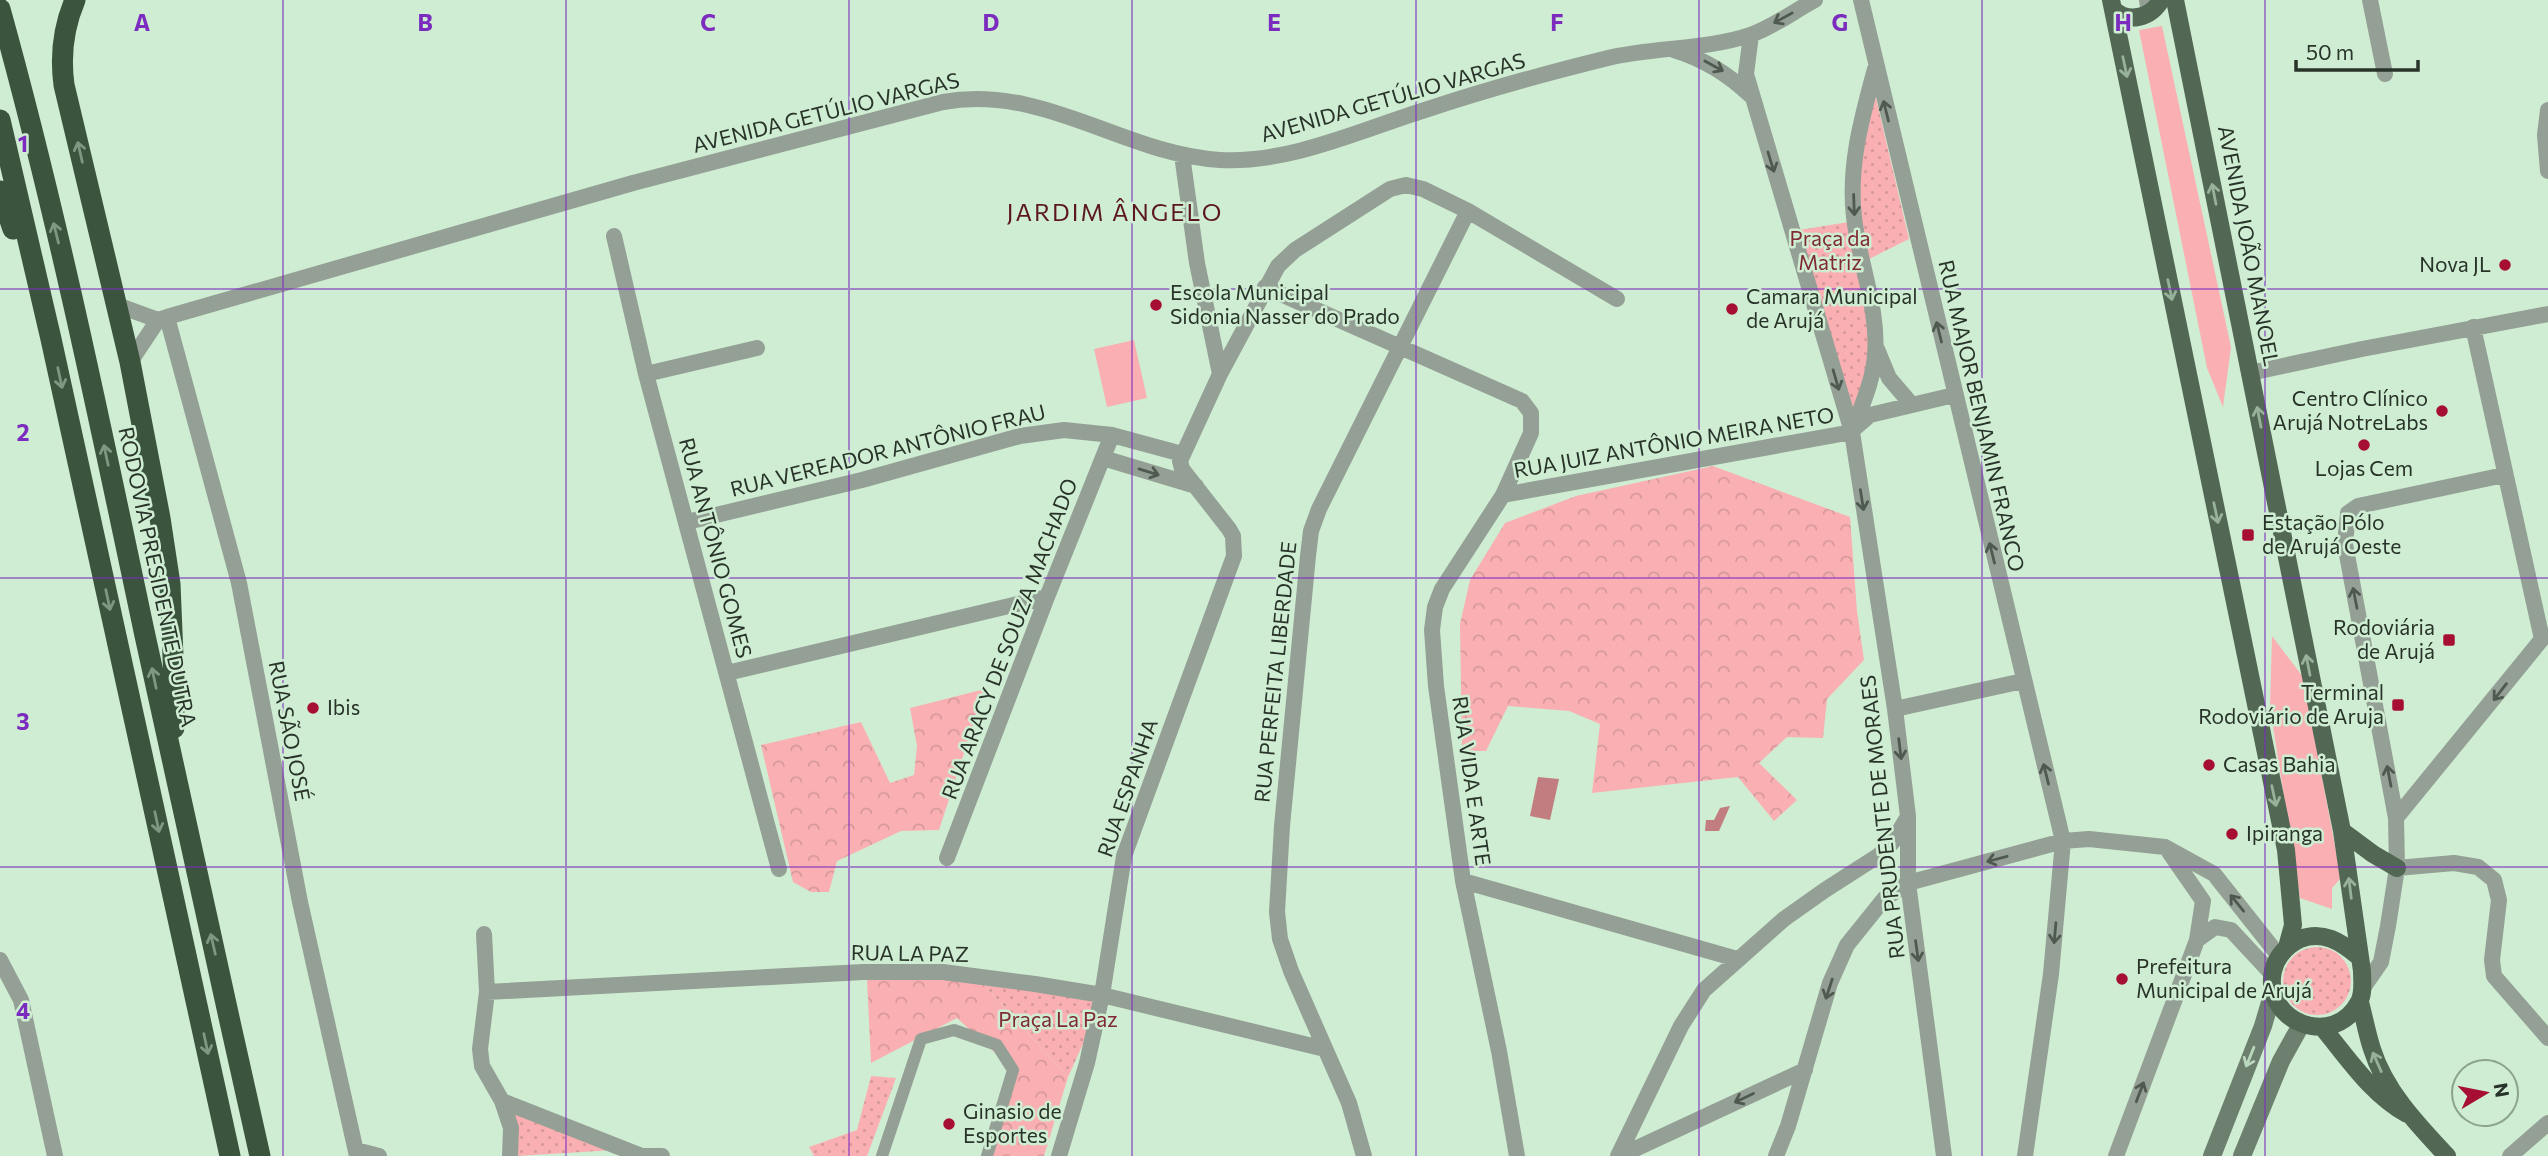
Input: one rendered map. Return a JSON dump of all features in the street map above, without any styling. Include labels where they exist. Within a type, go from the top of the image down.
[{"type":"highway","points":[[75,0],[64,37],[64,85],[130,362],[170,584],[174,680],[173,768]]},
{"type":"highway","name":"RODOVIA PRESIDENTE DUTRA","points":[[0,9],[80,331],[173,768],[260,1156]]},
{"type":"highway","points":[[0,120],[51,339],[230,1156]]},
{"type":"highway","points":[[0,191],[51,339]]},
{"type":"main road","points":[[2112,4],[2125,17],[2140,17],[2146,7],[2154,10],[2161,0]]},
{"type":"main road","name":"AVENIDA JOÃO MANOEL","points":[[2175,0],[2342,831],[2358,956]]},
{"type":"main road","points":[[2112,4],[2286,850],[2293,925],[2272,974],[2273,992],[2263,1026],[2212,1156]]},
{"type":"main road","points":[[2342,831],[2372,854],[2397,868]]},
{"type":"main road","points":[[2283,952],[2298,940],[2323,936],[2336,940],[2358,956],[2361,995],[2377,1062],[2410,1116],[2447,1156]]},
{"type":"main road","points":[[2273,992],[2279,1006],[2289,1017],[2301,1025],[2322,1027],[2337,1024],[2349,1015],[2361,995]]},
{"type":"main road","points":[[2242,1156],[2281,1061],[2301,1025]]},
{"type":"main road","points":[[2322,1027],[2379,1094],[2388,1103],[2410,1116]]},
{"type":"street","name":"AVENIDA GETÚLIO VARGAS","points":[[163,319],[633,183],[961,99],[995,98],[1024,103],[1182,155],[1231,160],[1280,156],[1453,100],[1610,58],[1751,35],[1815,0]]},
{"type":"street","name":"RUA MAJOR BENJAMIN FRANCO","points":[[1861,0],[2063,841],[2051,974],[2025,1156]]},
{"type":"street","points":[[2370,0],[2385,74]]},
{"type":"street","name":"RUA PRUDENTE DE MORAES","points":[[1751,35],[1746,74],[1852,432],[1895,709],[1908,816],[1908,883],[1944,1156]]},
{"type":"street","points":[[1669,48],[1715,66],[1732,77],[1752,96]]},
{"type":"street","points":[[1852,432],[1871,380],[1875,343],[1875,324],[1854,217],[1853,191],[1858,132],[1876,66]]},
{"type":"street","points":[[2548,110],[2545,135],[2548,172]]},
{"type":"street","points":[[1182,155],[1197,263],[1220,374]]},
{"type":"street","points":[[1182,454],[1220,374],[1278,265],[1295,250],[1398,186],[1419,187],[1468,211],[1617,299]]},
{"type":"street","name":"RUA PERFEITA LIBERDADE","points":[[1364,1156],[1349,1103],[1291,971],[1280,939],[1277,912],[1282,826],[1308,556],[1311,531],[1319,509],[1468,211]]},
{"type":"street","name":"RUA ANTÔNIO GOMES","points":[[614,236],[646,374],[779,869]]},
{"type":"street","points":[[1265,287],[1400,348]]},
{"type":"street","points":[[117,306],[163,319],[130,362]]},
{"type":"street","points":[[2250,373],[2548,314]]},
{"type":"street","name":"RUA SÃO JOSÉ","points":[[163,319],[239,583],[300,902],[357,1153]]},
{"type":"street","points":[[2396,818],[2542,639],[2473,327]]},
{"type":"street","points":[[1875,343],[1889,378],[1912,405]]},
{"type":"street","points":[[646,374],[757,348]]},
{"type":"street","name":"RUA VIDA E ARTE","points":[[1400,348],[1522,401],[1531,413],[1533,426],[1503,495],[1442,589],[1433,618],[1436,686],[1463,881],[1499,1051],[1517,1156]]},
{"type":"street","points":[[1852,432],[1870,415],[1954,395]]},
{"type":"street","name":"RUA VEREADOR ANTÔNIO FRAU","points":[[687,522],[862,480],[1020,436],[1064,430],[1112,436],[1182,454]]},
{"type":"street","name":"RUA JUIZ ANTÔNIO MEIRA NETO","points":[[1503,495],[1852,432]]},
{"type":"street","name":"RUA ARACY DE SOUZA MACHADO","points":[[947,858],[1112,436]]},
{"type":"street","name":"RUA ESPANHA","points":[[1059,1156],[1087,1063],[1102,995],[1124,856],[1234,556],[1233,537],[1182,468],[1182,454]]},
{"type":"street","points":[[1103,458],[1196,486]]},
{"type":"street","points":[[2361,995],[2381,962],[2397,868],[2396,818],[2345,544],[2348,513],[2354,508],[2504,475]]},
{"type":"street","points":[[727,673],[1047,597]]},
{"type":"street","points":[[1895,709],[2023,681]]},
{"type":"street","points":[[1619,1156],[1681,1026],[1704,990],[1794,912],[1878,856],[1892,843],[1908,816]]},
{"type":"street","points":[[1776,1156],[1788,1126],[1830,983],[1847,945],[1884,899],[1908,883],[2063,841],[2089,839],[2165,847],[2214,874],[2283,952]]},
{"type":"street","points":[[2116,1156],[2197,940],[2203,901],[2165,847]]},
{"type":"street","points":[[2397,868],[2454,863],[2478,867],[2494,880],[2499,900],[2492,960],[2494,976],[2548,1038]]},
{"type":"street","points":[[1463,881],[1737,959]]},
{"type":"street","points":[[2197,940],[2215,927],[2231,930],[2248,945],[2272,974]]},
{"type":"street","points":[[484,934],[487,992],[480,1049],[482,1066],[502,1101],[511,1128],[510,1156]]},
{"type":"street","points":[[0,961],[21,1000],[55,1156]]},
{"type":"street","name":"RUA LA PAZ","points":[[487,992],[863,972],[943,972],[1102,995],[1325,1049]]},
{"type":"street","points":[[882,1156],[922,1039],[954,1030],[997,1045],[1013,1070],[987,1156]]},
{"type":"street","points":[[1619,1156],[1805,1070]]},
{"type":"street","points":[[502,1101],[639,1155]]},
{"type":"street","points":[[2510,1156],[2548,1123]]},
{"type":"street","points":[[357,1153],[379,1156]]},
{"type":"street","points":[[626,1156],[662,1156]]},
{"type":"green space","points":[[2162,26],[2231,347],[2223,407],[2207,368],[2139,30]]},
{"type":"green space","points":[[1875,94],[1909,239],[1867,260],[1856,185]]},
{"type":"green space","name":"Praça da Matriz","points":[[1849,222],[1867,306],[1870,340],[1866,372],[1852,414],[1799,230]]},
{"type":"green space","points":[[1134,340],[1147,398],[1107,407],[1094,349]]},
{"type":"green space","points":[[1713,466],[1850,517],[1857,611],[1864,660],[1827,699],[1823,738],[1787,737],[1759,763],[1797,800],[1774,821],[1738,777],[1592,793],[1600,724],[1569,711],[1508,706],[1486,751],[1462,751],[1460,624],[1470,580],[1505,523],[1576,496]]},
{"type":"green space","points":[[2272,636],[2303,677],[2341,878],[2332,888],[2332,909],[2300,898],[2270,707]]},
{"type":"green space","points":[[985,689],[939,830],[901,831],[837,861],[829,892],[811,892],[793,882],[761,745],[861,722],[890,783],[914,775],[917,746],[910,708]]},
{"type":"green space","points":[[2317,947],[2330,950],[2341,957],[2348,968],[2351,981],[2348,994],[2341,1005],[2330,1012],[2317,1015],[2304,1012],[2293,1005],[2286,994],[2283,981],[2286,968],[2293,957],[2304,950]]},
{"type":"green space","points":[[948,975],[981,982],[1068,1077],[1044,1156],[990,1156],[1017,1073],[957,1018],[871,1063],[867,979]]},
{"type":"green space","name":"Praça La Paz","points":[[981,982],[1097,991],[1087,1035],[1068,1077]]},
{"type":"green space","points":[[871,1076],[896,1078],[867,1156],[814,1156],[809,1147],[857,1130]]},
{"type":"green space","points":[[515,1114],[614,1150],[517,1156]]},
{"type":"shaded area","points":[[1538,777],[1559,779],[1550,820],[1530,816]]},
{"type":"shaded area","points":[[1730,806],[1719,831],[1705,831],[1706,820],[1714,820],[1720,808]]},
{"type":"place","name":"Nova JL","points":[[2505,265]]},
{"type":"place","name":"Escola Municipal Sidonia Nasser do Prado","points":[[1156,305]]},
{"type":"place","name":"Camara Municipal de Arujá","points":[[1732,309]]},
{"type":"place","name":"Centro Clínico Arujá NotreLabs","points":[[2442,411]]},
{"type":"place","name":"Lojas Cem","points":[[2364,445]]},
{"type":"place","name":"Estação Pólo de Arujá Oeste","points":[[2248,535]]},
{"type":"place","name":"Rodoviária de Arujá","points":[[2449,640]]},
{"type":"place","name":"Terminal Rodoviário de Aruja","points":[[2398,705]]},
{"type":"place","name":"Ibis","points":[[313,708]]},
{"type":"place","name":"Casas Bahia","points":[[2209,765]]},
{"type":"place","name":"Ipiranga","points":[[2232,834]]},
{"type":"place","name":"Prefeitura Municipal de Arujá","points":[[2122,979]]},
{"type":"place","name":"Ginasio de Esportes","points":[[949,1124]]},
{"type":"district","name":"JARDIM ÂNGELO","points":[[1115,213]]}]
